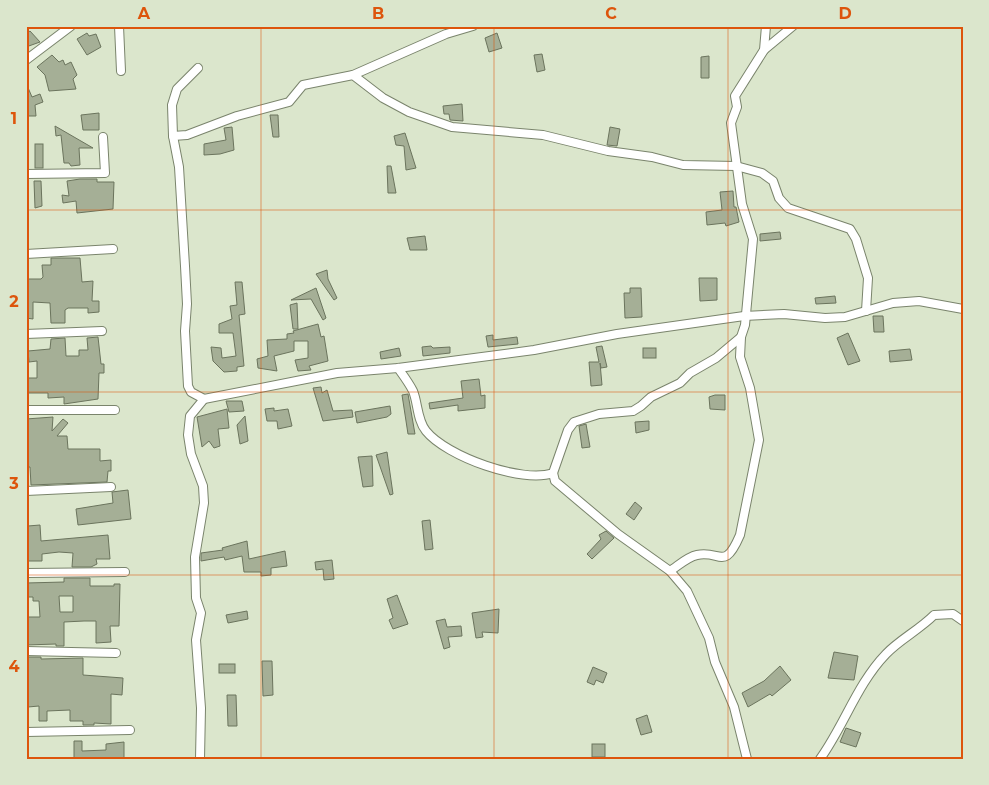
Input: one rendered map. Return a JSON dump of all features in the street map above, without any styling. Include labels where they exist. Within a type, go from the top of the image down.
[{"type":"street","points":[[26,60],[71,26]]},
{"type":"street","points":[[119,26],[121,71]]},
{"type":"street","points":[[174,136],[187,135],[237,116],[289,102],[303,85],[353,74],[446,34],[473,26]]},
{"type":"street","points":[[764,50],[766,26]]},
{"type":"street","points":[[670,571],[694,556],[701,554],[721,558],[727,555],[734,547],[740,535],[759,440],[750,388],[740,357],[740,337],[745,324],[744,316],[753,240],[742,204],[731,124],[736,107],[735,96],[764,50],[793,26]]},
{"type":"street","points":[[198,68],[177,89],[172,105],[179,167],[186,266],[187,304],[185,331],[188,386],[191,392],[204,398],[336,373],[398,368],[534,350],[618,334],[744,316],[784,314],[825,318],[845,317],[893,303],[919,301],[963,309]]},
{"type":"street","points":[[353,74],[384,98],[409,112],[452,127],[543,135],[608,151],[652,157],[683,166],[736,166],[762,173],[773,181],[779,198],[788,208],[850,229],[856,239],[868,278],[866,310]]},
{"type":"street","points":[[26,174],[105,173],[103,137]]},
{"type":"street","points":[[26,254],[114,249]]},
{"type":"street","points":[[26,334],[102,331]]},
{"type":"street","points":[[740,337],[716,358],[690,373],[680,383],[651,397],[633,411],[599,414],[574,422],[568,430],[553,474],[555,481],[604,522],[670,571],[687,591],[709,638],[715,662],[734,707],[747,759]]},
{"type":"street","points":[[398,368],[413,391],[424,429],[432,438],[463,456],[505,473],[545,476],[553,474]]},
{"type":"street","points":[[200,759],[201,708],[196,640],[201,614],[196,598],[195,557],[204,503],[203,486],[191,454],[188,435],[190,416],[204,398]]},
{"type":"street","points":[[26,410],[115,410]]},
{"type":"street","points":[[26,491],[110,487]]},
{"type":"street","points":[[26,573],[125,572]]},
{"type":"street","points":[[820,759],[846,712],[886,653],[920,629],[934,615],[953,614],[963,621]]},
{"type":"street","points":[[26,651],[116,653]]},
{"type":"street","points":[[26,732],[130,730]]},
{"type":"building","points":[[30,31],[40,42],[26,47],[26,34]]},
{"type":"building","points":[[87,33],[89,36],[96,34],[101,47],[87,55],[77,39]]},
{"type":"building","points":[[497,33],[502,48],[489,52],[485,38]]},
{"type":"building","points":[[542,54],[545,70],[537,72],[534,55]]},
{"type":"building","points":[[52,55],[59,62],[63,60],[65,65],[71,62],[77,75],[73,79],[76,89],[49,91],[45,75],[37,67]]},
{"type":"building","points":[[709,56],[709,78],[701,78],[701,57]]},
{"type":"building","points":[[26,83],[32,97],[40,94],[43,102],[35,105],[36,116],[27,116]]},
{"type":"building","points":[[462,104],[463,121],[450,120],[449,114],[444,114],[443,106]]},
{"type":"building","points":[[99,113],[99,130],[83,130],[81,115]]},
{"type":"building","points":[[270,115],[278,115],[279,137],[273,137]]},
{"type":"building","points":[[55,126],[93,148],[79,148],[80,165],[71,166],[69,163],[64,163],[61,135],[56,136]]},
{"type":"building","points":[[232,127],[234,150],[220,154],[204,155],[204,144],[226,140],[224,128]]},
{"type":"building","points":[[610,127],[620,129],[617,146],[607,145]]},
{"type":"building","points":[[405,133],[416,168],[406,170],[404,146],[396,145],[394,136]]},
{"type":"building","points":[[35,144],[43,144],[43,168],[35,168]]},
{"type":"building","points":[[387,166],[391,166],[396,193],[388,193]]},
{"type":"building","points":[[80,179],[114,182],[113,209],[77,213],[76,201],[63,203],[62,195],[69,196],[67,181]]},
{"type":"building","points":[[34,181],[41,181],[42,206],[35,208]]},
{"type":"building","points":[[733,191],[734,207],[736,207],[739,222],[726,226],[725,223],[707,225],[706,212],[722,210],[720,192]]},
{"type":"building","points":[[780,232],[781,239],[760,241],[760,234]]},
{"type":"building","points":[[425,236],[427,250],[410,250],[407,238]]},
{"type":"building","points":[[51,258],[80,258],[82,282],[93,281],[92,301],[99,301],[99,312],[88,313],[88,308],[68,308],[65,310],[65,323],[51,323],[50,303],[33,302],[33,319],[26,318],[26,279],[41,279],[43,277],[42,265],[51,265]]},
{"type":"building","points":[[327,270],[328,279],[337,298],[334,300],[316,274]]},
{"type":"building","points":[[699,278],[717,278],[717,300],[700,301]]},
{"type":"building","points":[[235,282],[242,282],[245,314],[239,315],[244,366],[237,367],[237,371],[224,372],[213,361],[211,347],[221,348],[222,358],[236,356],[233,333],[219,333],[219,324],[232,319],[230,306],[237,305]]},
{"type":"building","points":[[316,288],[326,318],[323,320],[311,299],[291,300]]},
{"type":"building","points":[[630,288],[641,288],[642,317],[625,318],[624,293],[630,293]]},
{"type":"building","points":[[835,296],[836,303],[816,304],[815,298]]},
{"type":"building","points":[[297,303],[298,329],[293,329],[290,305]]},
{"type":"building","points":[[873,316],[883,316],[884,332],[874,332]]},
{"type":"building","points":[[318,324],[321,337],[324,336],[328,361],[309,366],[311,370],[298,371],[295,360],[308,358],[308,341],[294,341],[294,351],[274,356],[277,371],[258,368],[257,359],[268,356],[267,340],[287,339],[287,334],[294,333],[293,331]]},
{"type":"building","points":[[848,333],[860,361],[848,365],[837,338]]},
{"type":"building","points":[[493,335],[493,340],[517,337],[518,344],[488,347],[486,336]]},
{"type":"building","points":[[98,337],[104,373],[99,373],[98,399],[64,404],[64,397],[48,398],[48,393],[26,393],[26,378],[37,378],[37,361],[29,362],[28,351],[50,349],[51,339],[65,338],[66,356],[79,356],[79,350],[88,350],[87,338]]},
{"type":"building","points":[[431,346],[433,348],[450,347],[450,353],[423,356],[422,347]]},
{"type":"building","points":[[602,346],[607,367],[601,368],[600,363],[602,385],[591,386],[589,362],[599,362],[596,347]]},
{"type":"building","points":[[399,348],[401,356],[381,359],[380,352]]},
{"type":"building","points":[[643,348],[656,348],[656,358],[643,358]]},
{"type":"building","points":[[910,349],[912,360],[890,362],[889,351]]},
{"type":"building","points":[[479,379],[481,396],[485,395],[485,408],[458,411],[458,405],[430,409],[429,403],[463,398],[461,381]]},
{"type":"building","points":[[321,387],[322,393],[327,390],[333,411],[352,410],[353,417],[323,421],[313,388]]},
{"type":"building","points":[[408,394],[415,434],[408,434],[402,395]]},
{"type":"building","points":[[725,395],[725,410],[710,409],[709,397]]},
{"type":"building","points":[[226,401],[242,401],[244,411],[229,412]]},
{"type":"building","points":[[390,406],[391,414],[387,417],[357,423],[355,412]]},
{"type":"building","points":[[274,408],[274,411],[288,409],[292,426],[278,429],[277,421],[267,421],[265,409]]},
{"type":"building","points":[[227,409],[229,428],[218,429],[220,446],[214,448],[209,441],[202,447],[197,417]]},
{"type":"building","points":[[245,416],[248,441],[240,444],[237,425]]},
{"type":"building","points":[[53,417],[52,431],[63,419],[68,423],[57,436],[67,436],[68,449],[100,449],[100,461],[111,460],[111,471],[108,471],[107,482],[31,485],[30,467],[26,467],[26,419]]},
{"type":"building","points":[[649,421],[649,430],[636,433],[635,422]]},
{"type":"building","points":[[586,424],[590,447],[582,448],[579,426]]},
{"type":"building","points":[[387,452],[393,494],[390,495],[376,455]]},
{"type":"building","points":[[372,456],[373,486],[363,487],[358,457]]},
{"type":"building","points":[[128,490],[131,519],[78,525],[76,509],[113,503],[112,492]]},
{"type":"building","points":[[635,502],[642,508],[634,520],[626,514]]},
{"type":"building","points":[[430,520],[433,549],[425,550],[422,521]]},
{"type":"building","points":[[40,525],[41,541],[108,535],[110,559],[96,559],[97,564],[91,567],[72,567],[73,553],[59,552],[42,554],[42,561],[26,561],[28,526]]},
{"type":"building","points":[[606,531],[614,538],[592,559],[587,554],[601,539],[599,535]]},
{"type":"building","points":[[247,541],[249,559],[285,551],[287,566],[271,568],[271,575],[261,576],[261,572],[244,572],[242,556],[225,560],[224,557],[201,561],[201,553],[223,550],[222,548]]},
{"type":"building","points":[[332,560],[334,579],[324,580],[323,569],[316,570],[315,562]]},
{"type":"building","points":[[64,578],[90,578],[90,586],[114,586],[114,584],[120,584],[119,626],[110,626],[111,642],[96,643],[96,621],[84,621],[64,622],[64,646],[56,646],[56,644],[26,645],[26,617],[40,617],[39,601],[33,601],[33,597],[26,597],[26,583],[64,582]],"holes":[[[59,596],[73,596],[73,612],[60,612]]]},
{"type":"building","points":[[397,595],[408,624],[393,629],[389,620],[393,618],[387,599]]},
{"type":"building","points":[[499,609],[498,633],[482,632],[483,637],[476,638],[472,613]]},
{"type":"building","points":[[247,611],[248,619],[228,623],[226,615]]},
{"type":"building","points":[[445,619],[447,627],[461,626],[462,636],[448,637],[450,647],[444,649],[436,621]]},
{"type":"building","points":[[834,652],[858,656],[854,680],[828,678]]},
{"type":"building","points":[[26,657],[41,657],[41,659],[83,658],[83,675],[123,678],[122,695],[111,694],[111,724],[94,723],[94,725],[83,725],[83,721],[70,721],[70,710],[47,711],[47,721],[39,721],[39,706],[28,707]]},
{"type":"building","points":[[262,661],[272,661],[273,695],[263,696]]},
{"type":"building","points":[[219,664],[235,664],[235,673],[219,673]]},
{"type":"building","points":[[780,666],[791,680],[772,696],[770,694],[748,707],[742,693],[764,681]]},
{"type":"building","points":[[593,667],[607,673],[603,683],[596,680],[594,685],[587,682]]},
{"type":"building","points":[[227,695],[236,695],[237,726],[228,726]]},
{"type":"building","points":[[647,715],[652,732],[641,735],[636,719]]},
{"type":"building","points":[[846,728],[861,733],[856,747],[840,742]]},
{"type":"building","points":[[74,741],[82,741],[82,751],[106,750],[106,744],[124,742],[124,759],[74,759]]},
{"type":"building","points":[[592,744],[605,744],[605,757],[592,757]]}]
